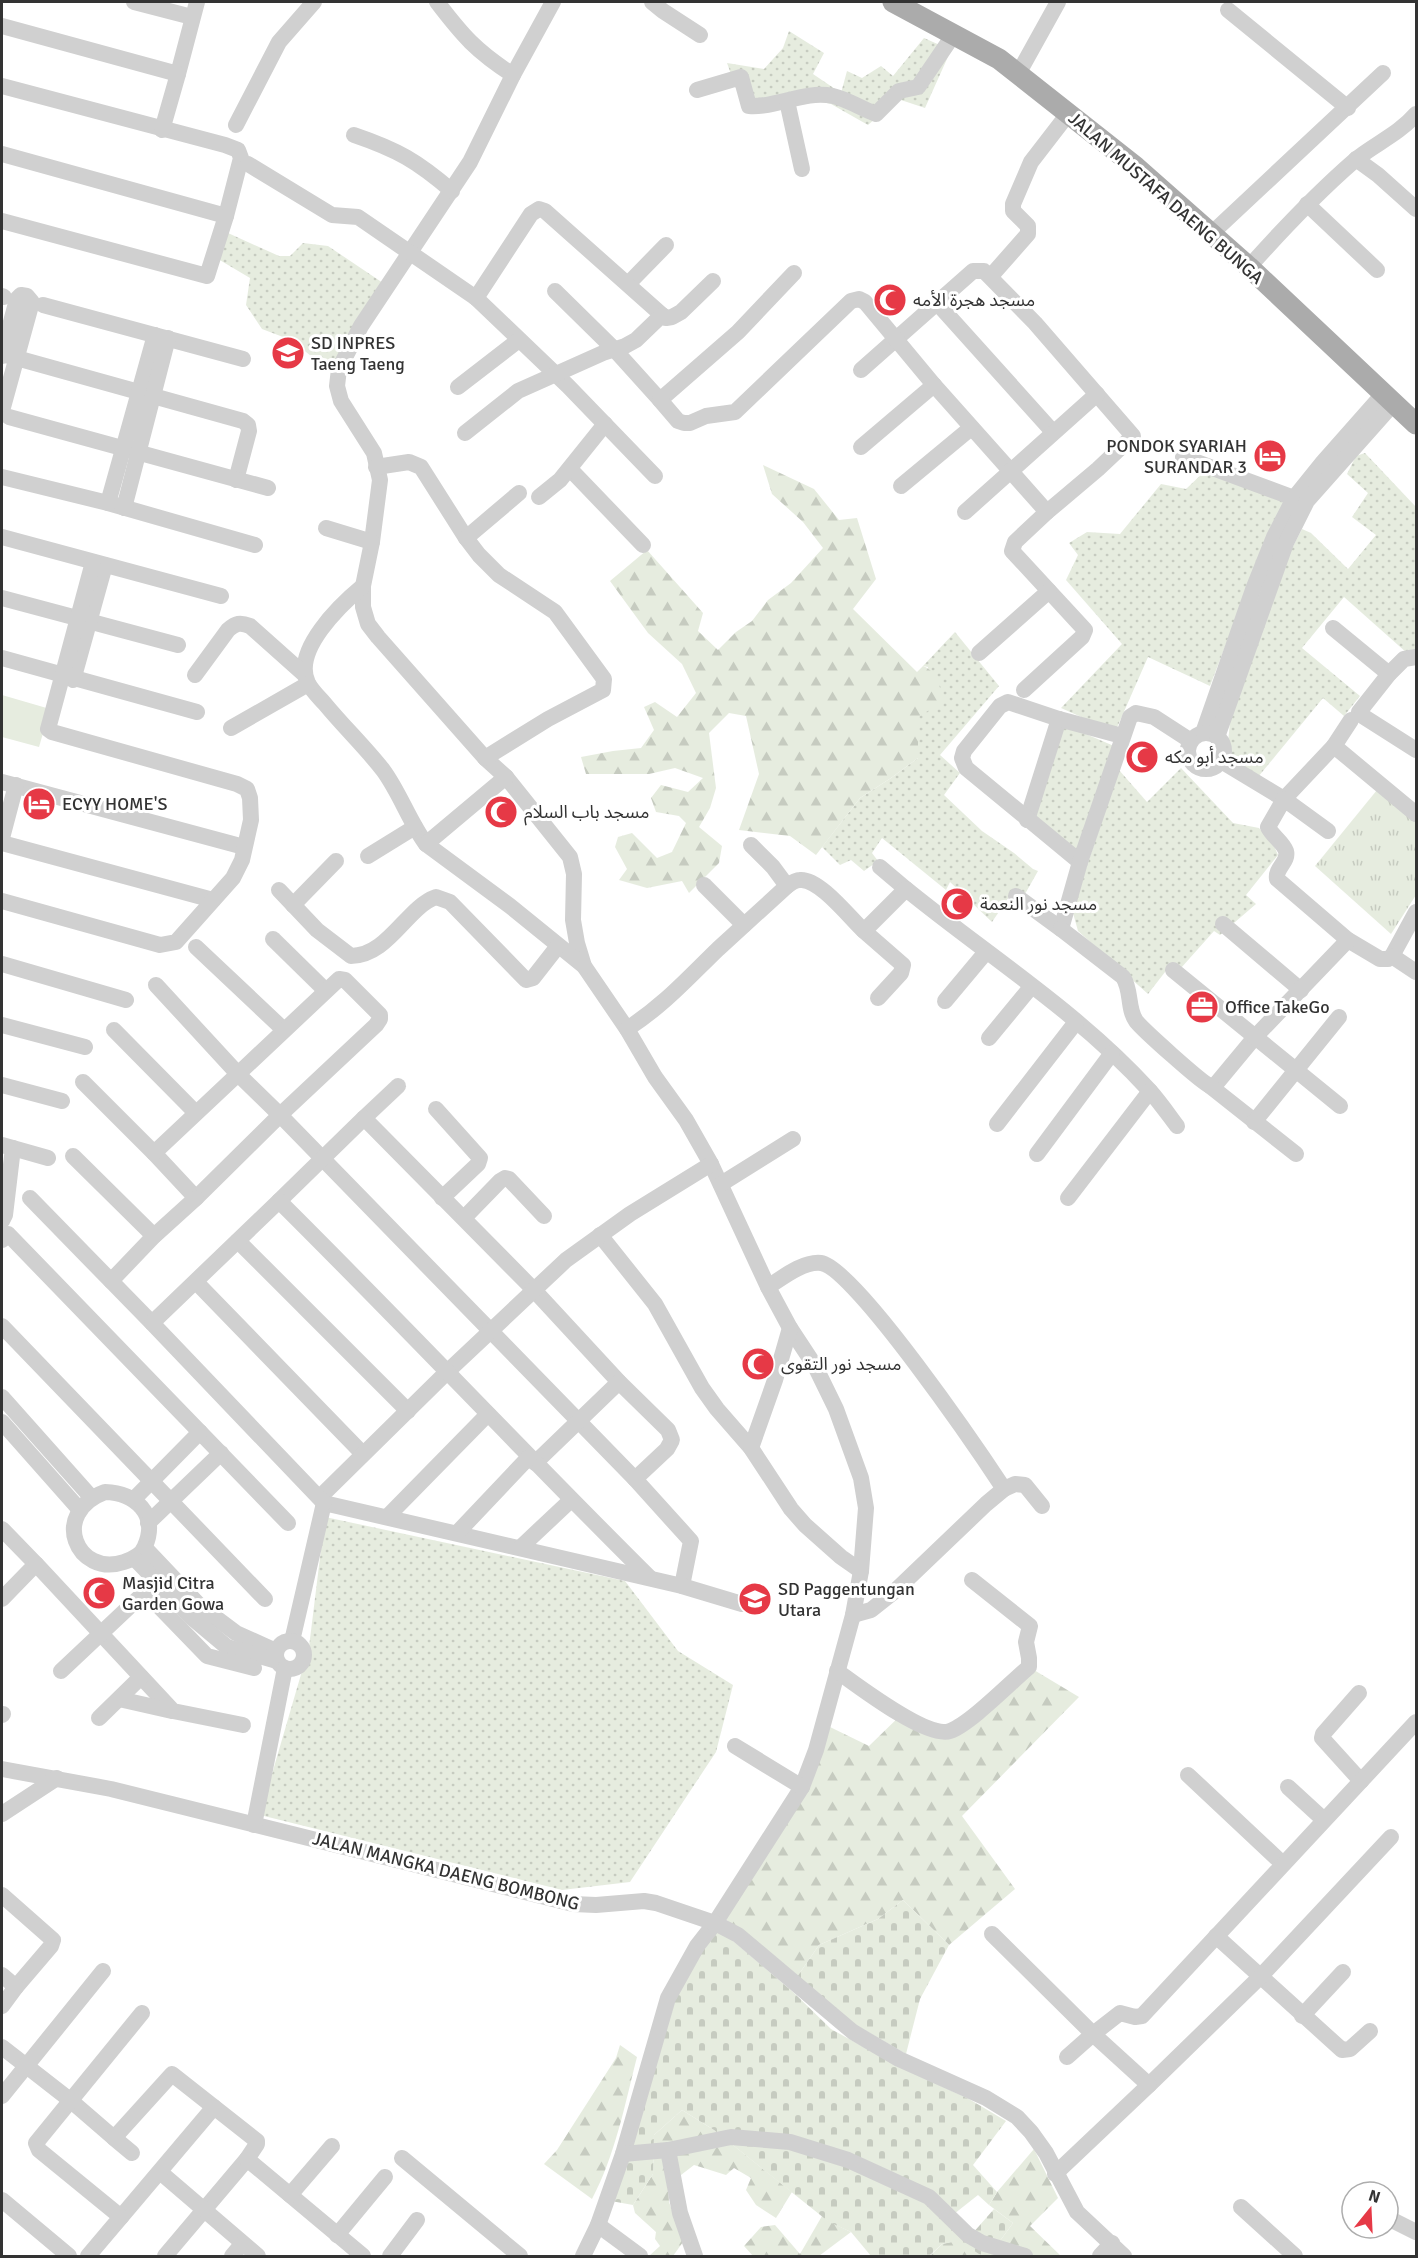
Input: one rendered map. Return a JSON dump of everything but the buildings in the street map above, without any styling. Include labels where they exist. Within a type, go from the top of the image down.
[{"type":"main road","name":"JALAN MUSTAFA DAENG BUNGA","points":[[893,2],[999,59],[1136,167],[1249,267],[1416,424]]},
{"type":"street","points":[[134,2],[195,10],[162,130]]},
{"type":"street","points":[[236,125],[279,42],[314,2]]},
{"type":"street","points":[[436,2],[468,42],[488,59],[513,75]]},
{"type":"street","points":[[553,2],[513,75],[470,162],[361,326],[339,369],[341,401],[374,453],[380,480],[372,542],[363,586],[363,607],[368,624],[485,758],[506,777],[570,856],[574,874],[573,920],[584,966],[627,1029],[655,1077],[686,1120],[711,1164],[768,1287],[790,1328],[815,1366],[836,1409],[861,1478],[866,1508],[861,1571],[853,1615],[816,1750],[802,1787],[715,1923],[697,1947],[668,1998],[623,2154],[598,2225],[584,2256]]},
{"type":"street","points":[[652,2],[700,35]]},
{"type":"street","points":[[1018,74],[1058,2]]},
{"type":"street","points":[[1228,10],[1348,108]]},
{"type":"street","points":[[2,26],[178,74]]},
{"type":"street","points":[[697,90],[741,77],[749,106],[761,107],[810,95],[834,96],[876,114],[899,91],[918,87],[954,34]]},
{"type":"street","points":[[1211,234],[1383,73]]},
{"type":"street","points":[[2,86],[225,145],[241,153],[226,216],[207,276],[2,221]]},
{"type":"street","points":[[786,101],[802,169]]},
{"type":"street","points":[[990,276],[1028,234],[1028,226],[1013,211],[1012,204],[1031,162],[1068,114]]},
{"type":"street","points":[[1249,267],[1307,204],[1356,159],[1405,127],[1416,114]]},
{"type":"street","points":[[354,135],[380,144],[421,165],[452,191]]},
{"type":"street","points":[[2,154],[226,216]]},
{"type":"street","points":[[1356,159],[1378,175],[1416,210]]},
{"type":"street","points":[[248,164],[332,215],[358,217],[476,298],[656,476]]},
{"type":"street","points":[[1307,204],[1377,270]]},
{"type":"street","points":[[476,298],[531,214],[539,210],[546,211],[666,318],[677,316],[713,281]]},
{"type":"street","points":[[628,284],[666,245]]},
{"type":"street","points":[[861,370],[973,271],[984,271],[1097,394],[1132,436],[1015,543],[1012,551],[1083,626],[1084,634],[1024,690]]},
{"type":"street","points":[[660,400],[738,332],[794,273]]},
{"type":"street","points":[[555,291],[614,349],[678,421],[684,423],[711,415],[735,412],[854,300],[865,302],[971,429],[1047,512]]},
{"type":"street","points":[[937,303],[1053,432]]},
{"type":"street","points":[[43,305],[243,359]]},
{"type":"street","points":[[465,434],[518,391],[636,340],[662,315]]},
{"type":"street","points":[[116,506],[162,336]]},
{"type":"street","points":[[458,387],[519,340]]},
{"type":"street","points":[[236,480],[249,432],[248,425],[243,421],[146,393],[7,361],[5,414],[130,451],[236,480],[268,488]]},
{"type":"street","points":[[861,447],[934,386]]},
{"type":"street","points":[[965,512],[1097,394]]},
{"type":"street","points":[[1204,738],[1254,587],[1274,537],[1294,498],[1389,398]]},
{"type":"street","points":[[539,497],[570,469],[605,424]]},
{"type":"street","points":[[1061,929],[1080,862],[1130,717],[1136,713],[1154,717],[1191,741],[1204,738],[1223,746],[1221,761],[1208,769],[1195,765],[1189,757],[1204,738],[1307,501],[1366,424]]},
{"type":"street","points":[[901,486],[971,429]]},
{"type":"street","points":[[1183,457],[1294,498]]},
{"type":"street","points":[[376,466],[409,462],[418,464],[425,471],[466,538],[499,575],[555,612],[605,683],[604,689],[600,692],[548,719],[485,758]]},
{"type":"street","points":[[570,469],[643,545]]},
{"type":"street","points":[[2,477],[255,545]]},
{"type":"street","points":[[466,538],[519,493]]},
{"type":"street","points":[[326,528],[372,542]]},
{"type":"street","points":[[2,537],[221,596]]},
{"type":"street","points":[[2,901],[160,945],[176,942],[233,878],[242,860],[251,820],[250,798],[247,789],[237,784],[53,731],[99,564]]},
{"type":"street","points":[[307,680],[306,656],[311,644],[344,603],[363,586]]},
{"type":"street","points":[[979,653],[1049,591]]},
{"type":"street","points":[[2,598],[178,645]]},
{"type":"street","points":[[195,675],[234,624],[242,623],[250,626],[307,680],[383,770],[398,791],[426,844],[510,906],[584,966]]},
{"type":"street","points":[[1333,628],[1389,674]]},
{"type":"street","points":[[1416,657],[1404,659],[1359,712],[1416,750]]},
{"type":"street","points":[[2,658],[197,712]]},
{"type":"street","points":[[231,728],[307,680]]},
{"type":"street","points":[[1080,862],[966,768],[962,758],[964,751],[1004,703],[1011,702],[1059,719],[1122,736]]},
{"type":"street","points":[[1028,820],[1059,719]]},
{"type":"street","points":[[1351,720],[1334,746],[1284,799],[1268,827],[1286,853],[1286,858],[1276,872],[1276,877],[1348,940],[1380,960],[1392,956],[1416,912]]},
{"type":"street","points":[[1334,746],[1416,814]]},
{"type":"street","points":[[1221,761],[1284,799],[1328,831]]},
{"type":"street","points":[[426,844],[506,777]]},
{"type":"street","points":[[8,783],[244,848]]},
{"type":"street","points":[[2,804],[8,783]]},
{"type":"street","points":[[2,838],[8,783]]},
{"type":"street","points":[[368,856],[415,827]]},
{"type":"street","points":[[2,843],[213,900]]},
{"type":"street","points":[[750,845],[773,867],[787,886]]},
{"type":"street","points":[[293,905],[336,861]]},
{"type":"street","points":[[880,867],[1112,1053],[1150,1091],[1177,1126]]},
{"type":"street","points":[[627,1029],[674,994],[744,925],[796,880],[815,884],[903,965],[901,973],[878,998]]},
{"type":"street","points":[[704,885],[744,925]]},
{"type":"street","points":[[864,931],[906,889]]},
{"type":"street","points":[[279,890],[317,930],[351,956],[365,954],[376,947],[403,926],[425,903],[436,897],[450,902],[526,980],[533,978],[558,946]]},
{"type":"street","points":[[1016,896],[1123,977],[1129,986],[1131,1006],[1136,1022],[1210,1086],[1296,1154]]},
{"type":"street","points":[[1222,924],[1301,990]]},
{"type":"street","points":[[273,939],[325,990]]},
{"type":"street","points":[[1210,1086],[1216,1084],[1255,1038],[1348,940]]},
{"type":"street","points":[[196,947],[284,1030]]},
{"type":"street","points":[[945,1001],[986,952]]},
{"type":"street","points":[[1392,956],[1416,972]]},
{"type":"street","points":[[2,964],[126,1000]]},
{"type":"street","points":[[1173,970],[1340,1106]]},
{"type":"street","points":[[111,1281],[154,1236],[380,1019],[380,1015],[345,980],[336,980],[154,1153]]},
{"type":"street","points":[[156,985],[238,1074],[635,1479],[691,1541],[682,1586]]},
{"type":"street","points":[[989,1038],[1031,987]]},
{"type":"street","points":[[1254,1122],[1339,1017]]},
{"type":"street","points":[[997,1125],[1076,1022]]},
{"type":"street","points":[[2,1025],[85,1047]]},
{"type":"street","points":[[114,1030],[196,1113]]},
{"type":"street","points":[[1037,1154],[1112,1053]]},
{"type":"street","points":[[83,1082],[196,1198]]},
{"type":"street","points":[[2,1085],[62,1101]]},
{"type":"street","points":[[152,1323],[398,1086]]},
{"type":"street","points":[[1068,1198],[1150,1091]]},
{"type":"street","points":[[436,1109],[480,1158],[478,1164],[442,1198]]},
{"type":"street","points":[[364,1118],[464,1218],[619,1382],[668,1430],[672,1440],[667,1449],[635,1479]]},
{"type":"street","points":[[721,1184],[793,1139]]},
{"type":"street","points":[[2,1221],[5,1215],[7,1147],[48,1158]]},
{"type":"street","points":[[73,1156],[154,1236]]},
{"type":"street","points":[[292,1641],[322,1500],[363,1454],[533,1289],[566,1260],[600,1235],[711,1164]]},
{"type":"street","points":[[464,1218],[505,1178],[509,1179],[544,1216]]},
{"type":"street","points":[[30,1198],[322,1500],[650,1578],[742,1604]]},
{"type":"street","points":[[279,1201],[650,1578]]},
{"type":"street","points":[[2,1240],[8,1234],[288,1522]]},
{"type":"street","points":[[600,1235],[655,1304],[702,1388],[751,1448],[776,1487],[805,1525],[841,1557],[861,1571]]},
{"type":"street","points":[[238,1241],[408,1411]]},
{"type":"street","points":[[768,1287],[806,1265],[821,1263],[831,1267],[845,1279],[896,1338],[1004,1489]]},
{"type":"street","points":[[196,1282],[363,1454]]},
{"type":"street","points":[[2,1326],[265,1599]]},
{"type":"street","points":[[751,1448],[775,1380],[790,1328]]},
{"type":"street","points":[[458,1532],[532,1460],[578,1422],[619,1382]]},
{"type":"street","points":[[2,1396],[91,1497]]},
{"type":"street","points":[[387,1517],[488,1414]]},
{"type":"street","points":[[2,1422],[79,1509]]},
{"type":"street","points":[[134,1498],[200,1432]]},
{"type":"street","points":[[148,1523],[221,1453]]},
{"type":"street","points":[[853,1615],[871,1610],[895,1591],[1004,1489],[1015,1484],[1025,1485],[1042,1506]]},
{"type":"street","points":[[105,1492],[120,1492],[134,1498],[144,1509],[148,1523],[140,1554],[115,1565],[102,1564],[90,1558],[80,1549],[75,1537],[74,1524],[79,1509],[91,1497],[105,1492]]},
{"type":"street","points":[[521,1547],[571,1500]]},
{"type":"street","points":[[2,1529],[173,1711]]},
{"type":"street","points":[[140,1554],[195,1611],[236,1633],[280,1660],[295,1669],[302,1663],[304,1654],[300,1645],[292,1641],[282,1643],[280,1660],[254,1825]]},
{"type":"street","points":[[2,1599],[36,1564]]},
{"type":"street","points":[[837,1671],[908,1718],[934,1731],[950,1731],[965,1723],[1029,1667],[1030,1663],[1026,1642],[1030,1626],[972,1580]]},
{"type":"street","points":[[61,1671],[145,1592],[207,1656],[254,1668]]},
{"type":"street","points":[[99,1718],[141,1677]]},
{"type":"street","points":[[1359,1693],[1322,1737],[1360,1781]]},
{"type":"street","points":[[119,1698],[243,1725]]},
{"type":"street","points":[[1067,2057],[1120,2013],[1135,2017],[1142,2016],[1416,1722]]},
{"type":"street","points":[[735,1746],[802,1787]]},
{"type":"street","name":"JALAN MANGKA DAENG BOMBONG","points":[[2,1769],[111,1789],[573,1904],[596,1905],[644,1901],[715,1923],[738,1935],[863,2038],[899,2059],[986,2098],[1017,2117],[1046,2153],[1077,2212],[1124,2256]]},
{"type":"street","points":[[1188,1774],[1283,1864]]},
{"type":"street","points":[[2,1814],[57,1778]]},
{"type":"street","points":[[1288,1787],[1324,1820]]},
{"type":"street","points":[[1056,2174],[1260,1977],[1391,1837]]},
{"type":"street","points":[[2,1895],[52,1940],[51,1946],[2,2006]]},
{"type":"street","points":[[992,1934],[1093,2034],[1149,2085]]},
{"type":"street","points":[[1216,1936],[1342,2050],[1350,2049],[1370,2031]]},
{"type":"street","points":[[2,2096],[103,1971]]},
{"type":"street","points":[[1302,2016],[1343,1972]]},
{"type":"street","points":[[2,1975],[16,1987]]},
{"type":"street","points":[[121,2217],[36,2146],[37,2140],[141,2013]]},
{"type":"street","points":[[2,2047],[70,2100],[132,2153]]},
{"type":"street","points":[[114,2138],[172,2074],[257,2141],[247,2159],[165,2256]]},
{"type":"street","points":[[88,2256],[214,2107]]},
{"type":"street","points":[[623,2154],[668,2150],[731,2137],[790,2142],[848,2160],[929,2197],[968,2235],[982,2243],[1025,2256]]},
{"type":"street","points":[[290,2195],[332,2146]]},
{"type":"street","points":[[668,2150],[680,2213],[695,2256]]},
{"type":"street","points":[[402,2158],[520,2256]]},
{"type":"street","points":[[247,2159],[363,2256]]},
{"type":"street","points":[[160,2172],[203,2209],[237,2250],[258,2256]]},
{"type":"street","points":[[337,2235],[385,2177]]},
{"type":"street","points":[[2,2200],[69,2256]]},
{"type":"street","points":[[1241,2207],[1295,2256]]},
{"type":"street","points":[[390,2256],[417,2220]]},
{"type":"street","points":[[1400,2224],[1416,2232]]},
{"type":"street","points":[[598,2225],[640,2256]]},
{"type":"street","points":[[1100,2256],[1112,2243]]},
{"type":"green space","points":[[789,31],[824,53],[813,74],[841,93],[847,71],[862,78],[881,66],[893,76],[924,38],[951,50],[925,108],[898,99],[868,125],[831,104],[814,100],[741,102],[727,63],[764,69],[783,48]]},
{"type":"green space","points":[[228,233],[279,256],[290,256],[303,243],[328,246],[383,283],[331,372],[291,340],[262,329],[246,305],[250,278],[218,259]]},
{"type":"green space","points":[[1365,453],[1416,507],[1416,651],[1407,653],[1344,597],[1302,648],[1360,696],[1344,716],[1323,698],[1258,777],[1246,772],[1227,754],[1230,722],[1287,558],[1302,529],[1311,533],[1348,569],[1376,535],[1352,517],[1368,493],[1347,474],[1356,456]]},
{"type":"green space","points":[[763,465],[814,489],[839,520],[857,518],[876,579],[853,609],[917,672],[923,666],[932,672],[944,701],[918,717],[918,758],[860,798],[816,855],[790,836],[739,830],[759,774],[746,716],[729,713],[709,733],[716,788],[710,808],[699,827],[722,846],[719,863],[689,893],[682,881],[647,888],[619,880],[627,869],[615,847],[618,837],[632,833],[657,858],[672,852],[686,823],[679,816],[656,812],[651,798],[661,785],[688,792],[703,778],[675,768],[649,774],[586,774],[581,757],[641,748],[654,730],[644,707],[655,702],[677,717],[696,693],[682,664],[648,633],[610,581],[647,550],[703,613],[698,631],[718,650],[736,632],[752,621],[768,600],[791,583],[823,548],[803,522],[772,494]]},
{"type":"green space","points":[[1205,471],[1288,498],[1268,534],[1210,686],[1148,657],[1115,732],[1061,708],[1122,644],[1066,580],[1078,555],[1069,543],[1087,532],[1120,534],[1161,484],[1186,489]]},
{"type":"green space","points":[[955,632],[999,686],[940,755],[960,773],[944,795],[982,831],[1038,871],[1025,894],[1015,888],[992,922],[950,882],[946,890],[882,838],[872,853],[878,861],[864,871],[851,860],[840,865],[822,847],[860,798],[918,758],[918,717],[928,667],[923,666]]},
{"type":"green space","points":[[2,695],[50,709],[39,747],[2,737]]},
{"type":"green space","points":[[1067,726],[1114,746],[1077,852],[1035,817],[1060,729]]},
{"type":"green space","points":[[1181,768],[1233,823],[1259,828],[1274,846],[1278,855],[1246,895],[1256,904],[1220,935],[1214,931],[1181,968],[1172,963],[1148,994],[1078,931],[1073,913],[1119,770],[1147,802]]},
{"type":"green space","points":[[1377,790],[1416,822],[1416,895],[1391,934],[1315,866]]},
{"type":"green space","points":[[325,1517],[625,1581],[678,1651],[733,1685],[716,1752],[630,1882],[562,1890],[260,1815],[309,1647]]},
{"type":"green space","points":[[1029,1667],[1079,1697],[962,1816],[1015,1889],[949,1945],[903,1900],[878,1919],[819,1945],[797,1977],[723,1917],[830,1727],[869,1746],[906,1710],[951,1734]]},
{"type":"green space","points":[[903,1900],[949,1945],[920,1999],[906,2054],[849,2021],[797,1977],[819,1945],[878,1919]]},
{"type":"green space","points":[[714,1932],[725,1934],[793,1992],[831,2029],[898,2066],[969,2099],[1006,2121],[973,2165],[997,2192],[989,2205],[978,2195],[954,2214],[972,2234],[994,2209],[1013,2223],[989,2256],[982,2256],[959,2241],[942,2244],[929,2256],[871,2256],[851,2232],[829,2222],[714,2130],[682,2110],[654,2135],[653,2174],[633,2205],[611,2201],[665,2013]]},
{"type":"green space","points":[[620,2045],[637,2057],[613,2148],[592,2199],[544,2164],[557,2150],[616,2058]]},
{"type":"green space","points":[[682,2110],[714,2130],[792,2192],[776,2218],[756,2205],[746,2190],[751,2178],[734,2168],[726,2175],[694,2165],[668,2185],[669,2202],[683,2242],[673,2256],[649,2256],[660,2246],[655,2239],[656,2232],[635,2213],[633,2205],[653,2174],[654,2135]]},
{"type":"green space","points":[[1034,2149],[1058,2198],[1030,2226],[1061,2256],[989,2256],[1013,2223],[989,2205],[997,2192]]},
{"type":"green space","points":[[822,2216],[851,2232],[819,2256],[753,2256],[744,2246],[761,2227],[775,2225],[800,2254]]},
{"type":"green space","points":[[959,2240],[982,2256],[930,2256],[942,2244]]},
{"type":"place","name":"مسجد هجرة الأمه","points":[[890,300]]},
{"type":"place","name":"SD INPRES Taeng Taeng","points":[[288,353]]},
{"type":"place","name":"PONDOK SYARIAH SURANDAR 3","points":[[1270,456]]},
{"type":"place","name":"مسجد أبو مكه","points":[[1142,757]]},
{"type":"place","name":"ECYY HOME'S","points":[[39,804]]},
{"type":"place","name":"مسجد باب السلام","points":[[501,812]]},
{"type":"place","name":"مسجد نور النعمة","points":[[957,904]]},
{"type":"place","name":"Office TakeGo","points":[[1202,1007]]},
{"type":"place","name":"مسجد نور التقوى","points":[[758,1364]]},
{"type":"place","name":"Masjid Citra Garden Gowa","points":[[99,1593]]},
{"type":"place","name":"SD Paggentungan Utara","points":[[755,1599]]}]
